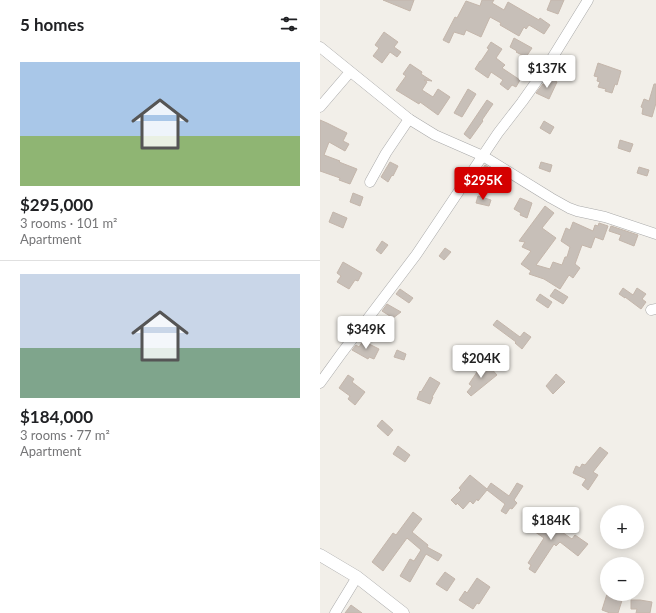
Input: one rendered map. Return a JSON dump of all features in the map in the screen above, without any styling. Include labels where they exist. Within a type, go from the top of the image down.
[{"type":"street","points":[[320,383],[416,256],[498,133],[546,68],[588,0]]},
{"type":"street","points":[[322,53],[350,72],[409,119],[435,135],[483,156],[569,208],[605,217],[656,234]]},
{"type":"street","points":[[320,107],[350,72]]},
{"type":"street","points":[[370,182],[386,153],[409,119]]},
{"type":"street","points":[[320,555],[356,577],[403,613]]},
{"type":"street","points":[[335,613],[356,577]]},
{"type":"building","points":[[383,0],[414,0],[410,11]]},
{"type":"building","points":[[482,0],[494,0],[492,3],[504,10],[508,2],[539,20],[540,18],[550,25],[544,34],[529,25],[526,29],[524,27],[519,36],[500,25],[501,23],[490,17],[481,37],[466,30],[464,35],[454,32],[449,43],[443,40],[455,17],[457,18],[466,1],[480,6]]},
{"type":"building","points":[[551,0],[564,0],[558,14],[547,10]]},
{"type":"building","points":[[384,32],[398,42],[394,47],[401,52],[397,57],[390,52],[382,63],[373,56],[379,48],[375,45]]},
{"type":"building","points":[[514,38],[532,48],[526,57],[510,47]]},
{"type":"building","points":[[491,42],[502,49],[496,58],[505,65],[502,68],[520,80],[516,87],[512,85],[508,90],[500,84],[503,80],[491,72],[488,78],[475,69],[489,49],[487,48]]},
{"type":"building","points":[[598,63],[621,71],[617,85],[615,84],[612,93],[605,91],[606,89],[598,87],[600,82],[597,81],[598,77],[594,76]]},
{"type":"building","points":[[410,64],[432,81],[424,80],[427,82],[422,90],[433,97],[438,89],[450,97],[438,115],[420,102],[419,104],[396,90],[406,76],[403,74]]},
{"type":"building","points":[[551,79],[557,82],[549,99],[536,93],[543,84],[548,86]]},
{"type":"building","points":[[654,84],[656,84],[656,103],[652,117],[642,114],[643,108],[641,107],[644,99],[649,101]]},
{"type":"building","points":[[468,89],[476,94],[462,117],[454,113]]},
{"type":"building","points":[[487,100],[493,104],[470,139],[464,134]]},
{"type":"building","points":[[320,120],[347,133],[343,141],[349,144],[345,151],[329,142],[324,155],[357,169],[350,184],[339,180],[340,178],[320,171]]},
{"type":"building","points":[[544,121],[554,127],[550,134],[540,128]]},
{"type":"building","points":[[620,140],[633,144],[630,152],[618,148]]},
{"type":"building","points":[[390,162],[398,166],[388,182],[381,177]]},
{"type":"building","points":[[541,162],[552,165],[550,172],[539,168]]},
{"type":"building","points":[[485,165],[496,172],[494,175],[488,172],[485,176],[480,173]]},
{"type":"building","points":[[639,167],[649,170],[647,176],[637,173]]},
{"type":"building","points":[[353,193],[363,197],[360,206],[350,202]]},
{"type":"building","points":[[478,196],[491,200],[489,206],[476,203]]},
{"type":"building","points":[[520,198],[532,203],[527,218],[520,215],[521,213],[514,209]]},
{"type":"building","points":[[545,206],[554,213],[542,228],[556,238],[536,265],[550,269],[553,262],[562,265],[565,257],[567,257],[570,247],[561,241],[566,228],[570,230],[573,222],[593,231],[595,225],[598,226],[599,223],[608,226],[603,240],[595,237],[591,248],[582,245],[575,264],[580,268],[573,278],[569,275],[560,289],[544,279],[529,274],[531,271],[521,264],[531,251],[522,247],[525,242],[519,241]]},
{"type":"building","points":[[333,212],[347,218],[343,228],[329,222]]},
{"type":"building","points":[[611,226],[638,235],[634,246],[619,240],[621,235],[609,231]]},
{"type":"building","points":[[382,241],[388,245],[381,254],[376,250]]},
{"type":"building","points":[[445,248],[451,252],[444,260],[439,256]]},
{"type":"building","points":[[343,262],[362,273],[358,281],[355,280],[349,289],[337,282],[341,276],[337,273]]},
{"type":"building","points":[[623,288],[633,295],[637,288],[646,294],[642,299],[646,302],[641,309],[619,294]]},
{"type":"building","points":[[400,289],[413,298],[409,303],[396,294]]},
{"type":"building","points":[[555,289],[568,297],[563,304],[550,296]]},
{"type":"building","points":[[540,294],[552,302],[548,308],[536,300]]},
{"type":"building","points":[[387,304],[401,312],[393,318],[382,311]]},
{"type":"building","points":[[497,320],[520,337],[524,332],[531,337],[522,349],[515,343],[516,342],[493,325]]},
{"type":"building","points":[[363,341],[379,349],[374,359],[369,357],[368,359],[352,350],[356,345],[359,347]]},
{"type":"building","points":[[397,350],[406,354],[404,360],[394,357]]},
{"type":"building","points":[[488,365],[497,375],[471,396],[467,392],[472,386],[469,384],[479,369],[481,370]]},
{"type":"building","points":[[556,374],[565,382],[553,394],[546,386]]},
{"type":"building","points":[[348,375],[354,379],[352,382],[365,392],[355,405],[348,399],[350,396],[339,388]]},
{"type":"building","points":[[430,377],[440,383],[432,397],[430,404],[417,399],[420,391],[421,392]]},
{"type":"building","points":[[382,420],[393,430],[388,436],[377,426]]},
{"type":"building","points":[[398,446],[410,455],[405,462],[393,454]]},
{"type":"building","points":[[600,447],[608,453],[593,472],[598,475],[588,490],[582,485],[586,479],[573,473],[576,466],[580,468],[582,464],[585,465]]},
{"type":"building","points":[[470,475],[487,489],[491,483],[509,496],[517,483],[523,486],[514,500],[517,503],[512,509],[510,508],[506,514],[501,511],[505,504],[487,490],[478,501],[477,499],[473,504],[470,501],[463,509],[457,503],[456,505],[451,500],[461,490],[459,488]]},
{"type":"building","points":[[413,512],[422,519],[412,532],[428,545],[427,547],[442,555],[438,561],[426,554],[410,582],[400,576],[410,559],[414,561],[421,550],[407,538],[383,571],[372,562],[393,533],[396,535]]},
{"type":"building","points":[[534,513],[572,539],[575,535],[588,544],[578,556],[560,542],[556,546],[554,544],[535,573],[529,569],[531,565],[528,563],[544,538],[525,525]]},
{"type":"building","points":[[445,572],[455,579],[447,591],[436,584]]},
{"type":"building","points":[[477,578],[490,587],[479,604],[477,603],[473,609],[459,600],[465,591],[467,593]]},
{"type":"building","points":[[605,601],[622,601],[618,613],[610,613],[602,610]]},
{"type":"building","points":[[631,601],[652,602],[650,613],[636,613],[637,609],[631,609]]},
{"type":"building","points":[[351,605],[362,613],[345,613]]}]
